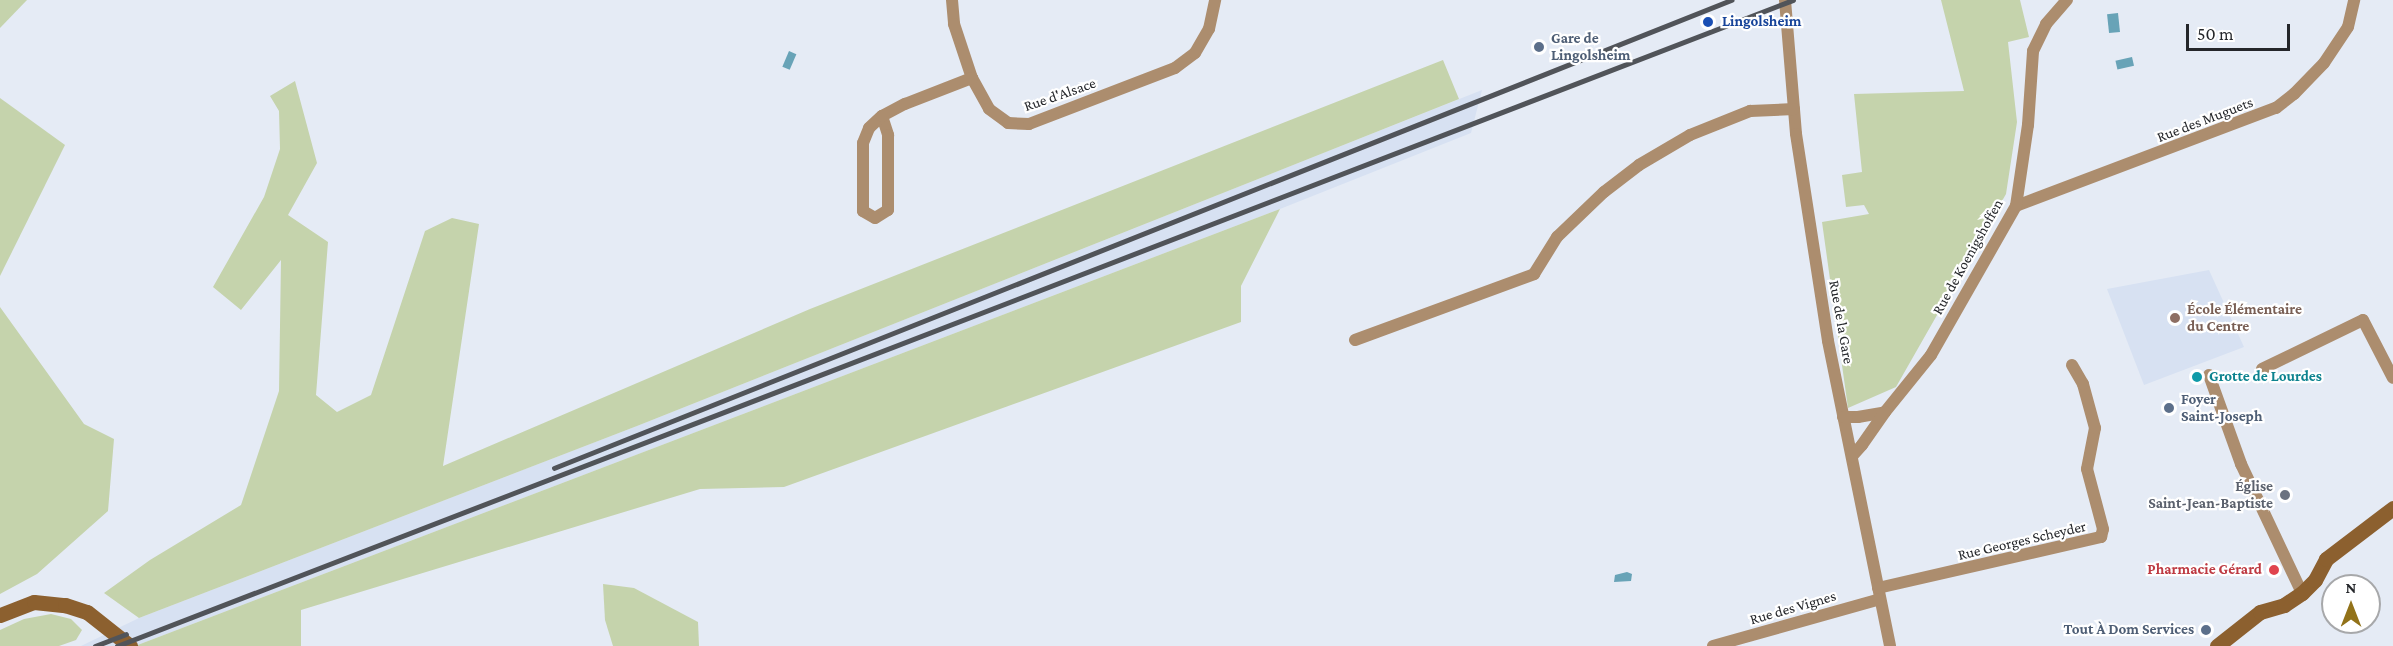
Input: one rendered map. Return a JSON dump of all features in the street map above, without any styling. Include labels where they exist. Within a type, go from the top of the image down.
[{"type":"main road","points":[[2217,646],[2260,612],[2284,605],[2302,593],[2315,580],[2326,559],[2393,508]]},
{"type":"main road","points":[[0,615],[34,602],[65,605],[97,619],[130,646]]},
{"type":"street","name":"Rue d'Alsace","points":[[952,0],[954,24],[972,78],[989,110],[1008,123],[1029,124],[1175,68],[1195,53],[1209,29],[1215,0]]},
{"type":"street","name":"Rue de la Gare","points":[[1785,0],[1794,110],[1828,341],[1890,646]]},
{"type":"street","name":"Rue de Koenigshoffen","points":[[1852,456],[1931,355],[2016,206],[2028,125],[2033,51],[2046,24],[2067,0]]},
{"type":"street","name":"Rue des Muguets","points":[[2016,206],[2276,108],[2294,94],[2324,63],[2348,27],[2354,0]]},
{"type":"street","points":[[882,116],[888,135],[888,210],[875,218],[863,211],[863,143],[869,128],[882,116],[972,78]]},
{"type":"street","points":[[1355,340],[1534,274],[1557,237],[1604,192],[1640,165],[1690,135],[1750,111],[1794,110]]},
{"type":"street","points":[[2262,369],[2363,320],[2393,378]]},
{"type":"street","name":"Rue Georges Scheyder","points":[[1879,593],[2101,537],[2103,529],[2087,469],[2096,428],[2083,384],[2072,364]]},
{"type":"street","points":[[2209,375],[2241,464],[2302,593]]},
{"type":"street","points":[[1843,417],[1885,412]]},
{"type":"street","name":"Rue des Vignes","points":[[1713,646],[1879,593]]},
{"type":"shaded area","points":[[1482,90],[1471,133],[1280,209],[135,646],[81,646],[139,618],[637,426]]},
{"type":"shaded area","name":"École Élémentaire du Centre","points":[[2209,270],[2244,347],[2144,385],[2107,289]]},
{"type":"green space","points":[[0,0],[27,0],[0,28]]},
{"type":"green space","points":[[1941,0],[2020,0],[2029,37],[2008,42],[2017,122],[2006,194],[1896,387],[1848,408],[1822,222],[1869,214],[1864,205],[1846,207],[1842,175],[1862,172],[1854,94],[1964,91]]},
{"type":"green space","points":[[1443,60],[1459,99],[637,426],[139,618],[104,593],[150,560],[241,505],[279,391],[281,260],[241,310],[213,287],[264,197],[280,149],[279,111],[270,96],[295,81],[317,163],[288,215],[328,242],[316,395],[337,412],[371,395],[425,231],[452,218],[479,224],[443,466],[810,309]]},
{"type":"green space","points":[[0,98],[65,145],[0,276]]},
{"type":"green space","points":[[1280,209],[1241,286],[1241,322],[784,487],[700,489],[301,610],[301,646],[135,646]]},
{"type":"green space","points":[[0,307],[84,424],[114,439],[108,511],[37,574],[0,594]]},
{"type":"green space","points":[[603,584],[634,588],[698,622],[699,646],[613,646],[605,620]]},
{"type":"green space","points":[[51,614],[71,619],[82,630],[76,640],[59,646],[0,646],[0,630],[24,619]]},
{"type":"water","points":[[2118,13],[2120,32],[2109,33],[2107,14]]},
{"type":"water","points":[[789,51],[796,54],[790,70],[782,67]]},
{"type":"water","points":[[2132,57],[2134,66],[2117,70],[2115,61]]},
{"type":"water","points":[[1627,572],[1632,574],[1631,581],[1614,582],[1615,575]]},
{"type":"railway","points":[[554,468],[1731,0]]},
{"type":"railway","points":[[117,646],[1793,0]]},
{"type":"railway","points":[[95,646],[126,634]]},
{"type":"place","name":"Lingolsheim","points":[[1708,22]]},
{"type":"place","name":"Gare de Lingolsheim","points":[[1539,47]]},
{"type":"place","name":"École Élémentaire du Centre","points":[[2175,318]]},
{"type":"place","name":"Grotte de Lourdes","points":[[2197,377]]},
{"type":"place","name":"Foyer Saint-Joseph","points":[[2169,408]]},
{"type":"place","name":"Église Saint-Jean-Baptiste","points":[[2285,495]]},
{"type":"place","name":"Pharmacie Gérard","points":[[2274,570]]},
{"type":"place","name":"Tout À Dom Services","points":[[2206,630]]}]
